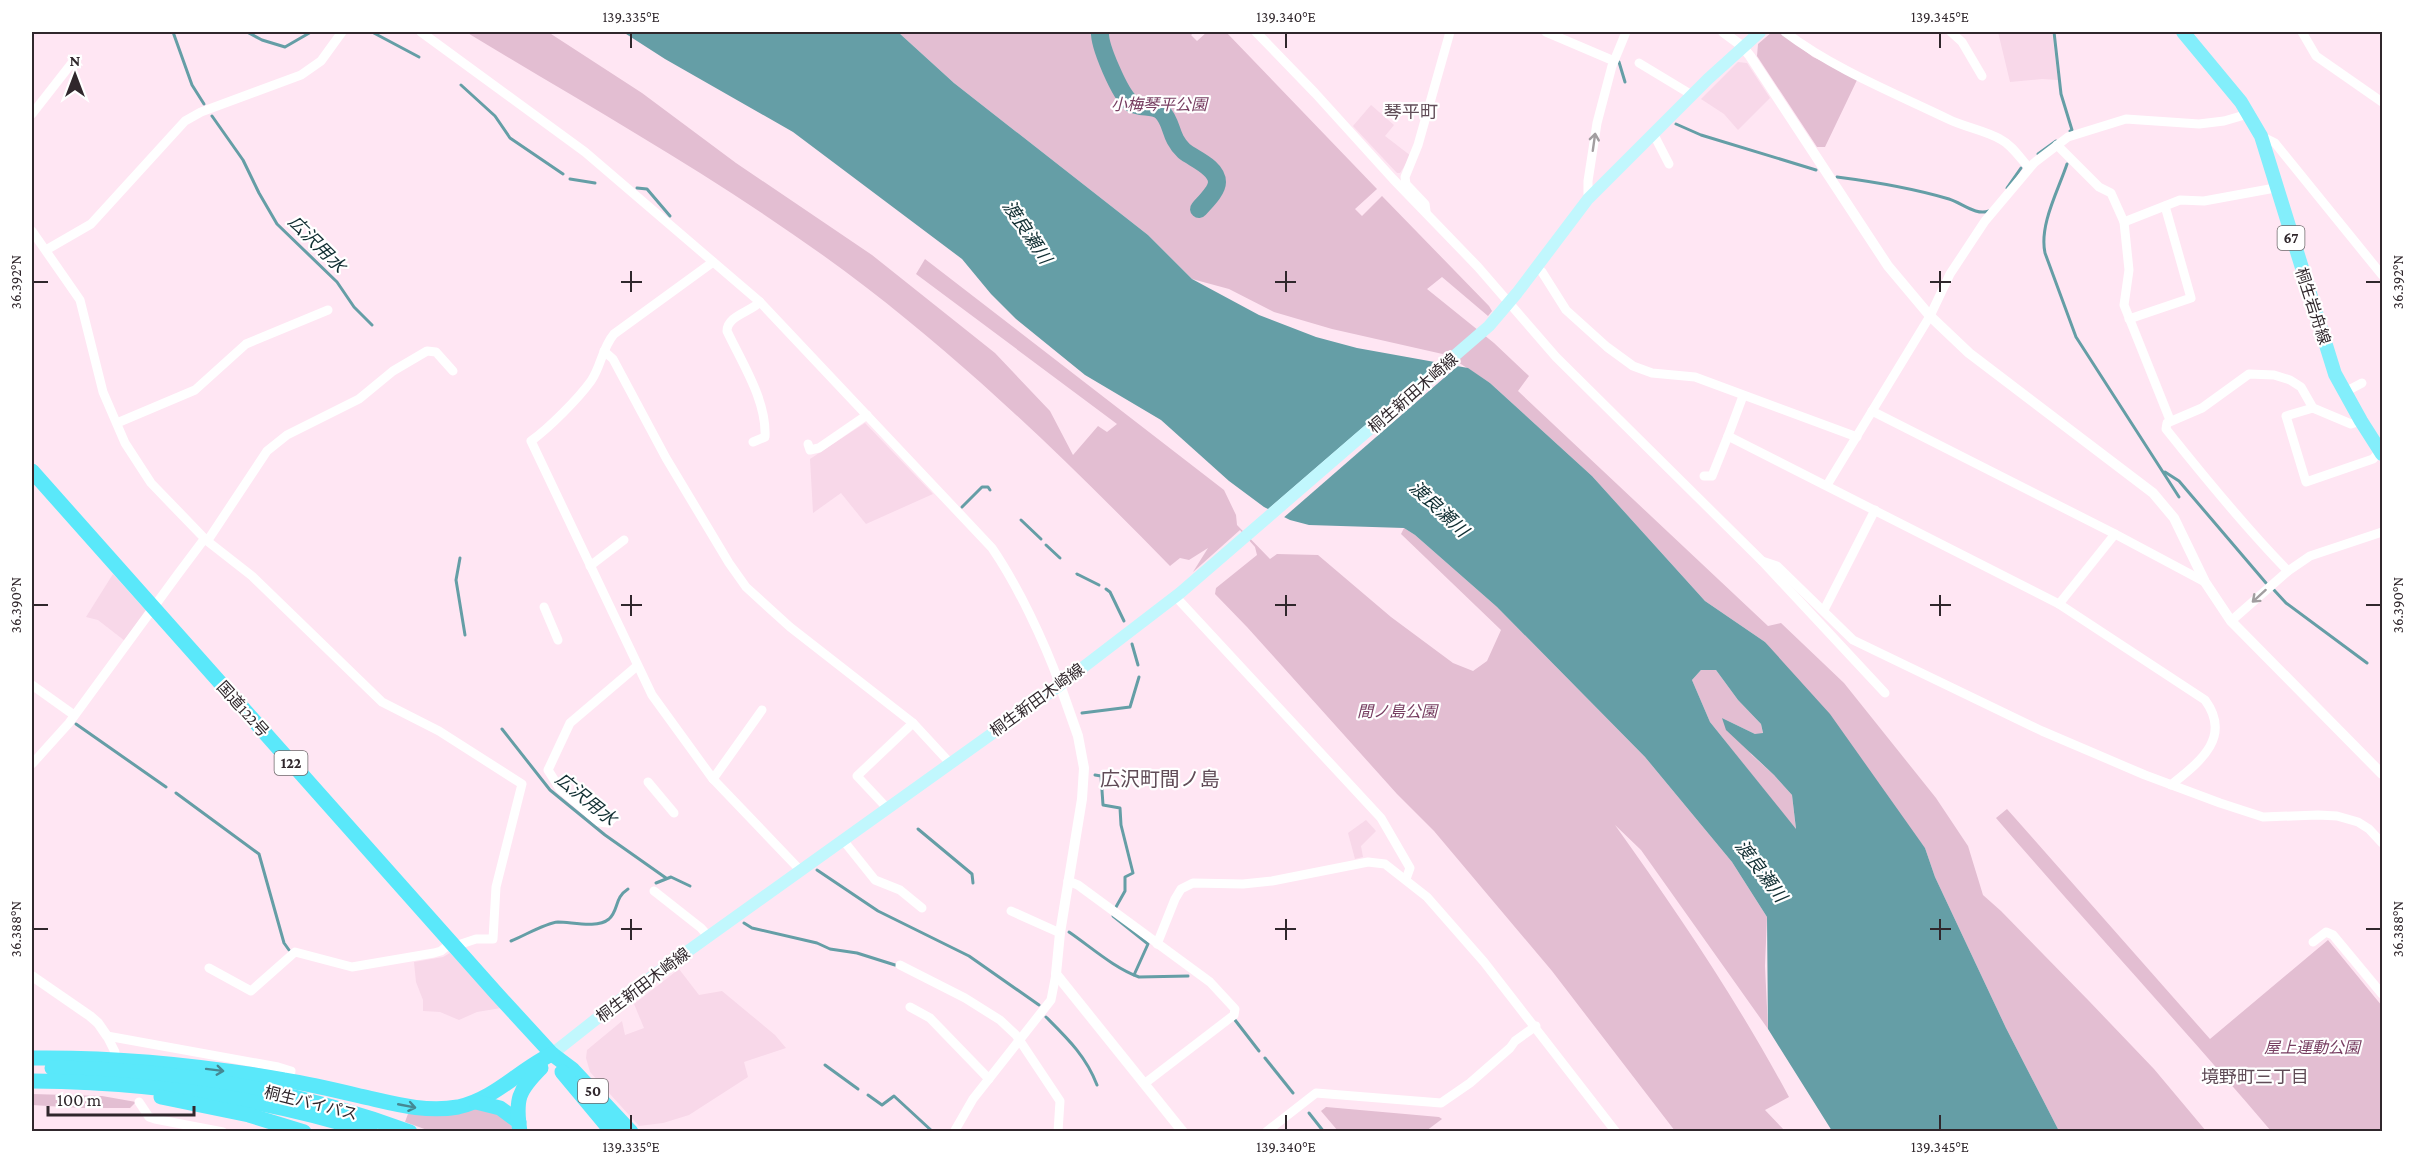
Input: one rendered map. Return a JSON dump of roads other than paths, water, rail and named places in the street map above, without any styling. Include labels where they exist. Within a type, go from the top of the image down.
[{"type":"highway","name":"国道122号","points":[[32,471],[552,1054],[572,1069],[632,1131]]},
{"type":"highway","name":"国道122号","points":[[552,1054],[561,1071],[612,1131]]},
{"type":"highway","points":[[476,1102],[506,1084],[534,1063],[552,1054]]},
{"type":"highway","points":[[519,1127],[519,1102],[523,1086],[552,1054]]},
{"type":"highway","points":[[32,1058],[140,1062],[222,1070],[418,1108],[449,1108],[476,1102],[487,1103],[500,1108],[519,1127]]},
{"type":"highway","name":"桐生バイパス","points":[[32,1068],[123,1071],[225,1084],[318,1104],[410,1131]]},
{"type":"highway","points":[[32,1082],[50,1087],[161,1097],[249,1115],[304,1131]]},
{"type":"highway","name":"桐生バイパス","points":[[32,1082],[99,1082],[186,1090],[297,1112],[371,1131]]},
{"type":"main road","name":"桐生新田木崎線","points":[[552,1054],[708,936],[1060,685],[1176,597],[1246,538],[1499,315],[1588,200],[1742,46],[1760,32]]},
{"type":"main road","name":"桐生岩舟線","points":[[2184,32],[2248,114],[2260,136],[2335,374],[2361,422],[2381,451]]},
{"type":"street","points":[[46,250],[91,224],[185,121],[201,112],[301,75],[321,61],[342,32]]},
{"type":"street","points":[[421,32],[585,152],[760,302],[992,548],[1021,597],[1060,685],[1078,736],[1084,768],[1082,799],[1051,1000],[973,1099],[954,1131]]},
{"type":"street","points":[[1256,32],[1478,267],[1556,357],[1762,561],[1885,693]]},
{"type":"street","points":[[1426,214],[1425,204],[1406,184],[1404,177],[1421,135],[1450,32]]},
{"type":"street","points":[[1546,32],[1587,47],[1614,61]]},
{"type":"street","points":[[1588,200],[1588,181],[1597,123],[1614,61],[1626,32]]},
{"type":"street","points":[[1723,32],[1742,46],[1756,65],[1888,266],[1930,316],[1969,353],[2152,494],[2174,518],[2205,582],[2231,621],[2382,774]]},
{"type":"street","points":[[1785,32],[1813,53],[1839,67],[1956,123],[2000,139],[2015,151],[2029,168]]},
{"type":"street","points":[[1952,32],[1962,42],[1982,76]]},
{"type":"street","points":[[2302,32],[2316,56],[2382,102]]},
{"type":"street","points":[[32,114],[75,59]]},
{"type":"street","points":[[1639,63],[1692,95]]},
{"type":"street","points":[[1827,485],[1930,316],[1950,274],[1985,221],[2029,168],[2057,145],[2077,133],[2126,119],[2199,124],[2224,121],[2248,114]]},
{"type":"street","points":[[1653,133],[1668,164]]},
{"type":"street","points":[[2260,136],[2276,143],[2382,275]]},
{"type":"street","points":[[2057,145],[2099,187],[2111,193],[2124,222],[2129,270],[2124,305],[2170,420]]},
{"type":"street","points":[[2124,222],[2180,200],[2204,201],[2275,188]]},
{"type":"street","points":[[2129,319],[2191,298],[2165,206]]},
{"type":"street","points":[[32,231],[80,300],[98,375],[117,423],[137,464],[151,483],[206,540],[252,576],[382,702],[438,731],[522,784],[496,887],[493,939],[476,939],[453,944],[434,953],[356,967],[295,952],[251,992],[209,968]]},
{"type":"street","points":[[713,262],[614,334],[592,380],[531,441],[637,666],[659,704],[713,779],[801,871]]},
{"type":"street","points":[[1537,267],[1544,274],[1566,310],[1607,347],[1633,366],[1652,373],[1695,377],[1857,437]]},
{"type":"street","points":[[753,442],[765,437],[764,422],[759,402],[727,331],[727,326],[729,321],[753,309],[760,302]]},
{"type":"street","points":[[117,423],[195,390],[246,344],[328,310]]},
{"type":"street","points":[[32,764],[74,715],[154,609],[177,574],[232,506],[258,463],[272,447],[287,435],[359,399],[393,371],[427,351],[436,352],[453,371]]},
{"type":"street","points":[[604,351],[613,359],[666,458],[746,587],[790,627],[913,723],[950,763]]},
{"type":"street","points":[[2288,571],[2250,532],[2166,429],[2167,423],[2202,408],[2249,374],[2274,375],[2298,383],[2313,408],[2351,424],[2361,422]]},
{"type":"street","points":[[2345,392],[2362,383]]},
{"type":"street","points":[[1704,477],[1712,476],[1743,396]]},
{"type":"street","points":[[2313,408],[2286,416],[2306,482],[2373,459],[2381,451]]},
{"type":"street","points":[[1872,411],[2205,582]]},
{"type":"street","points":[[808,444],[810,450],[819,448],[867,415]]},
{"type":"street","points":[[1728,436],[2059,604],[2205,700],[2214,712],[2215,725],[2211,747],[2200,762],[2171,785]]},
{"type":"street","points":[[1824,610],[1875,510]]},
{"type":"street","points":[[2231,621],[2288,571],[2310,556],[2382,532]]},
{"type":"street","points":[[2059,604],[2115,534]]},
{"type":"street","points":[[590,567],[624,540]]},
{"type":"street","points":[[1762,561],[1776,566],[1853,640],[2042,731],[2171,785],[2263,817],[2318,814],[2358,822],[2369,829],[2382,843]]},
{"type":"street","points":[[1176,597],[1381,818],[1410,868],[1406,879]]},
{"type":"street","points":[[544,608],[558,639]]},
{"type":"street","points":[[615,816],[608,823],[599,822],[560,789],[548,770],[570,723],[637,666]]},
{"type":"street","points":[[32,685],[74,715]]},
{"type":"street","points":[[713,779],[762,710]]},
{"type":"street","points":[[887,808],[857,776],[913,723]]},
{"type":"street","points":[[648,782],[674,813]]},
{"type":"street","points":[[843,840],[875,880],[900,890],[922,908]]},
{"type":"street","points":[[1157,944],[1174,899],[1181,889],[1193,883],[1253,883],[1377,861],[1385,864],[1427,897],[1484,962],[1616,1131]]},
{"type":"street","points":[[1068,881],[1078,885],[1210,982],[1235,1011],[1234,1015],[1144,1084]]},
{"type":"street","points":[[654,891],[708,936]]},
{"type":"street","points":[[1011,911],[1060,933]]},
{"type":"street","points":[[2313,942],[2326,932],[2333,935],[2382,994]]},
{"type":"street","points":[[900,965],[965,998],[1000,1020],[1019,1040],[1060,1101],[1058,1131]]},
{"type":"street","points":[[1056,974],[1183,1131]]},
{"type":"street","points":[[32,976],[98,1023],[115,1053]]},
{"type":"street","points":[[910,1007],[930,1018],[989,1079]]},
{"type":"street","points":[[1266,1131],[1313,1095],[1320,1093],[1441,1104],[1470,1083],[1515,1041],[1536,1026]]},
{"type":"street","points":[[106,1036],[278,1067],[291,1071],[288,1081]]},
{"type":"street","points":[[139,1102],[149,1117],[223,1131]]},
{"type":"water","name":"渡良瀬川","points":[[623,32],[898,32],[954,83],[1148,235],[1192,279],[1259,315],[1316,337],[1357,348],[1468,368],[1490,383],[1592,476],[1705,601],[1765,642],[1830,714],[1925,848],[1935,877],[2006,1028],[2059,1131],[1832,1131],[1768,1029],[1767,917],[1732,862],[1645,757],[1497,607],[1404,528],[1309,525],[1290,520],[1264,507],[1229,481],[1161,420],[1085,375],[1016,319],[991,294],[962,259],[793,132],[665,59]],"holes":[[[1701,670],[1716,670],[1738,700],[1761,724],[1763,733],[1755,734],[1722,718],[1726,730],[1792,795],[1796,829],[1710,722],[1692,680]]]},
{"type":"waterway","name":"広沢用水","points":[[173,32],[192,85],[204,104]]},
{"type":"waterway","points":[[247,32],[262,40],[285,47],[311,32]]},
{"type":"waterway","points":[[372,32],[419,57]]},
{"type":"waterway","points":[[1100,32],[1106,58],[1126,98],[1135,105],[1155,108],[1162,112],[1179,146],[1209,168],[1216,177],[1215,189],[1199,209]]},
{"type":"waterway","points":[[2054,32],[2061,94],[2072,130],[2070,131]]},
{"type":"waterway","points":[[1619,62],[1625,82]]},
{"type":"waterway","points":[[461,85],[495,116],[510,138],[563,174]]},
{"type":"waterway","name":"広沢用水","points":[[212,116],[243,160],[277,224],[337,282],[354,307],[372,325]]},
{"type":"waterway","points":[[1676,124],[1701,135],[1816,170]]},
{"type":"waterway","points":[[2038,154],[2056,141]]},
{"type":"waterway","points":[[2067,164],[2047,220],[2045,253],[2076,337],[2179,497]]},
{"type":"waterway","points":[[2007,188],[2021,168]]},
{"type":"waterway","points":[[1837,177],[1908,189],[1949,199],[1979,212],[1989,211]]},
{"type":"waterway","points":[[570,179],[595,183]]},
{"type":"waterway","points":[[637,188],[647,189],[670,216]]},
{"type":"waterway","points":[[2165,472],[2179,481],[2266,583]]},
{"type":"waterway","points":[[962,507],[982,487],[988,487],[990,490]]},
{"type":"waterway","points":[[1021,520],[1041,539]]},
{"type":"waterway","points":[[1046,545],[1060,558]]},
{"type":"waterway","name":"広沢用水","points":[[460,558],[456,580],[465,635]]},
{"type":"waterway","points":[[1077,574],[1099,585]]},
{"type":"waterway","points":[[1106,589],[1110,592],[1124,621]]},
{"type":"waterway","points":[[2274,590],[2286,603],[2367,663]]},
{"type":"waterway","points":[[1132,644],[1138,665]]},
{"type":"waterway","points":[[1082,713],[1130,707],[1139,677]]},
{"type":"waterway","points":[[76,724],[166,787]]},
{"type":"waterway","name":"広沢用水","points":[[502,729],[550,790],[605,835],[666,878]]},
{"type":"waterway","points":[[1095,775],[1101,776],[1103,805],[1120,808],[1121,825],[1133,873],[1125,877],[1125,891],[1116,907]]},
{"type":"waterway","points":[[176,793],[259,854],[284,943],[289,950]]},
{"type":"waterway","points":[[918,829],[972,874],[973,883]]},
{"type":"waterway","points":[[817,870],[878,911],[969,956],[1039,1005]]},
{"type":"waterway","points":[[656,883],[671,877],[690,886]]},
{"type":"waterway","points":[[511,941],[553,923],[598,924],[604,922],[612,915],[621,896],[628,889]]},
{"type":"waterway","points":[[1113,916],[1148,944],[1134,975]]},
{"type":"waterway","points":[[744,923],[752,928],[817,943],[830,949],[857,953],[895,965]]},
{"type":"waterway","points":[[1069,932],[1112,963],[1139,977],[1188,976]]},
{"type":"waterway","points":[[1046,1017],[1082,1056],[1097,1085]]},
{"type":"waterway","points":[[1235,1020],[1259,1051]]},
{"type":"waterway","points":[[1265,1058],[1293,1093]]},
{"type":"waterway","points":[[825,1065],[858,1089]]},
{"type":"waterway","points":[[868,1095],[882,1105],[894,1096],[933,1132]]},
{"type":"waterway","points":[[1309,1113],[1324,1132]]},
{"type":"district","name":"琴平町","points":[[1411,112]]},
{"type":"district","name":"広沢町間ノ島","points":[[1160,779]]},
{"type":"district","name":"境野町三丁目","points":[[2255,1077]]},
{"type":"park label","name":"小梅琴平公園","points":[[1159,104]]},
{"type":"park label","name":"間ノ島公園","points":[[1397,711]]},
{"type":"park label","name":"屋上運動公園","points":[[2312,1047]]}]
